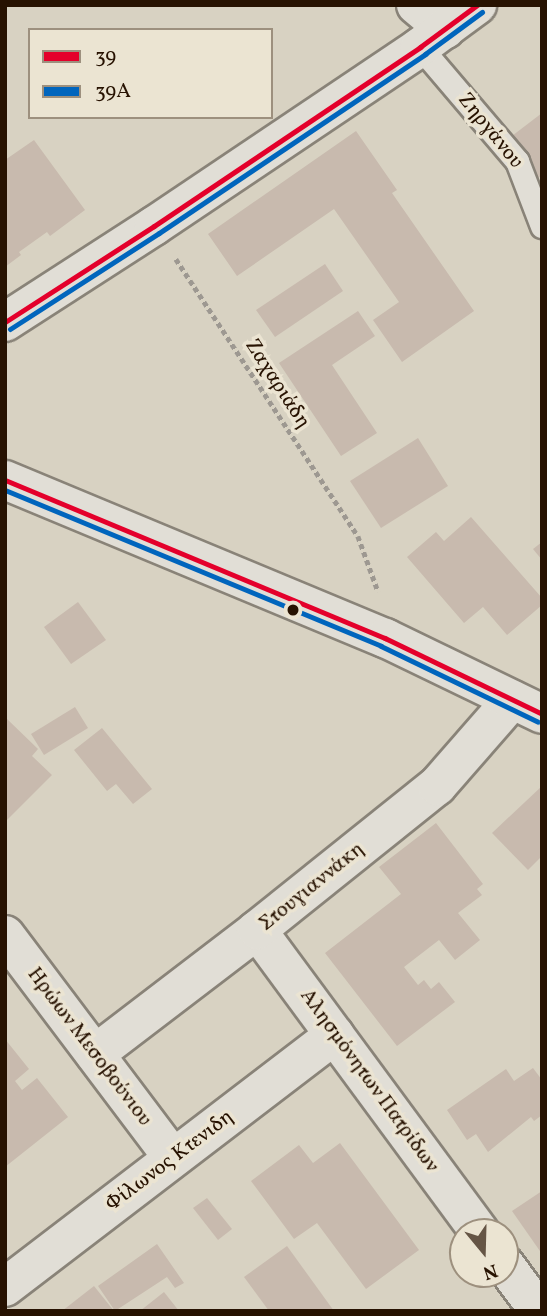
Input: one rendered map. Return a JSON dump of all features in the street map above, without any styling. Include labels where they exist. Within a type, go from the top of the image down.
[{"type":"street","points":[[416,5],[433,38]]},
{"type":"street","points":[[5,322],[154,226],[433,38],[477,5]]},
{"type":"street","points":[[5,480],[385,638],[527,707]]},
{"type":"street","name":"Στουγιαννάκη","points":[[95,1054],[438,786],[527,707]]},
{"type":"street","name":"Αλησμόνητων Πατρίδων","points":[[257,930],[470,1218]]},
{"type":"street","name":"Ηρώων Μεσοβούνιου","points":[[5,935],[173,1158]]},
{"type":"street","name":"Φίλωνος Κτενιδη","points":[[5,1287],[335,1035]]},
{"type":"street","points":[[519,1285],[538,1311]]},
{"type":"lane","name":"Ζηργάνου","points":[[433,38],[517,161],[542,226]]},
{"type":"path","name":"Ζαχαριάδη","points":[[154,226],[358,536],[369,561]]},
{"type":"building","points":[[542,113],[542,175],[535,181],[504,142]]},
{"type":"building","points":[[356,131],[397,190],[392,193],[474,311],[402,362],[373,320],[399,302],[334,209],[237,276],[208,234]]},
{"type":"building","points":[[34,140],[85,210],[50,236],[47,232],[19,252],[21,255],[5,267],[5,160]]},
{"type":"building","points":[[325,264],[343,291],[275,337],[256,310]]},
{"type":"building","points":[[358,311],[375,336],[332,365],[377,433],[341,456],[279,363]]},
{"type":"building","points":[[418,438],[448,486],[381,528],[350,481]]},
{"type":"building","points":[[471,517],[542,598],[542,605],[507,635],[483,607],[464,623],[407,557],[436,532],[444,541]]},
{"type":"building","points":[[542,542],[542,560],[533,549]]},
{"type":"building","points":[[78,602],[106,640],[71,664],[44,627]]},
{"type":"building","points":[[75,707],[88,728],[44,755],[31,734]]},
{"type":"building","points":[[5,717],[38,749],[32,756],[52,775],[5,822]]},
{"type":"building","points":[[102,728],[152,789],[133,804],[116,784],[107,791],[74,750]]},
{"type":"building","points":[[542,786],[542,856],[528,870],[492,833]]},
{"type":"building","points":[[436,823],[483,884],[477,889],[482,895],[458,913],[480,940],[455,960],[439,940],[404,967],[418,985],[424,980],[431,989],[439,982],[455,1002],[397,1046],[325,953],[401,894],[379,867]]},
{"type":"building","points":[[5,1039],[29,1069],[15,1081],[22,1090],[37,1078],[68,1117],[5,1167]]},
{"type":"building","points":[[533,1068],[542,1080],[542,1115],[534,1121],[531,1117],[488,1152],[476,1134],[467,1140],[447,1110],[506,1069],[514,1081]]},
{"type":"building","points":[[340,1143],[419,1250],[366,1289],[317,1223],[294,1239],[251,1181],[299,1145],[313,1163]]},
{"type":"building","points":[[542,1191],[542,1254],[519,1218],[512,1211]]},
{"type":"building","points":[[207,1198],[232,1229],[218,1240],[193,1208]]},
{"type":"building","points":[[157,1244],[184,1283],[175,1288],[167,1277],[115,1311],[98,1286]]},
{"type":"building","points":[[287,1246],[334,1311],[269,1311],[244,1277]]},
{"type":"building","points":[[94,1286],[114,1311],[62,1311]]},
{"type":"building","points":[[164,1292],[179,1311],[140,1311]]},
{"type":"transit line","name":"39","points":[[5,322],[154,226],[420,47],[477,5]]},
{"type":"transit line","name":"39Α","points":[[10,329],[159,233],[425,54],[482,12]]},
{"type":"transit line","name":"39","points":[[5,480],[385,638],[542,714]]},
{"type":"transit line","name":"39Α","points":[[5,490],[381,646],[538,722]]}]
